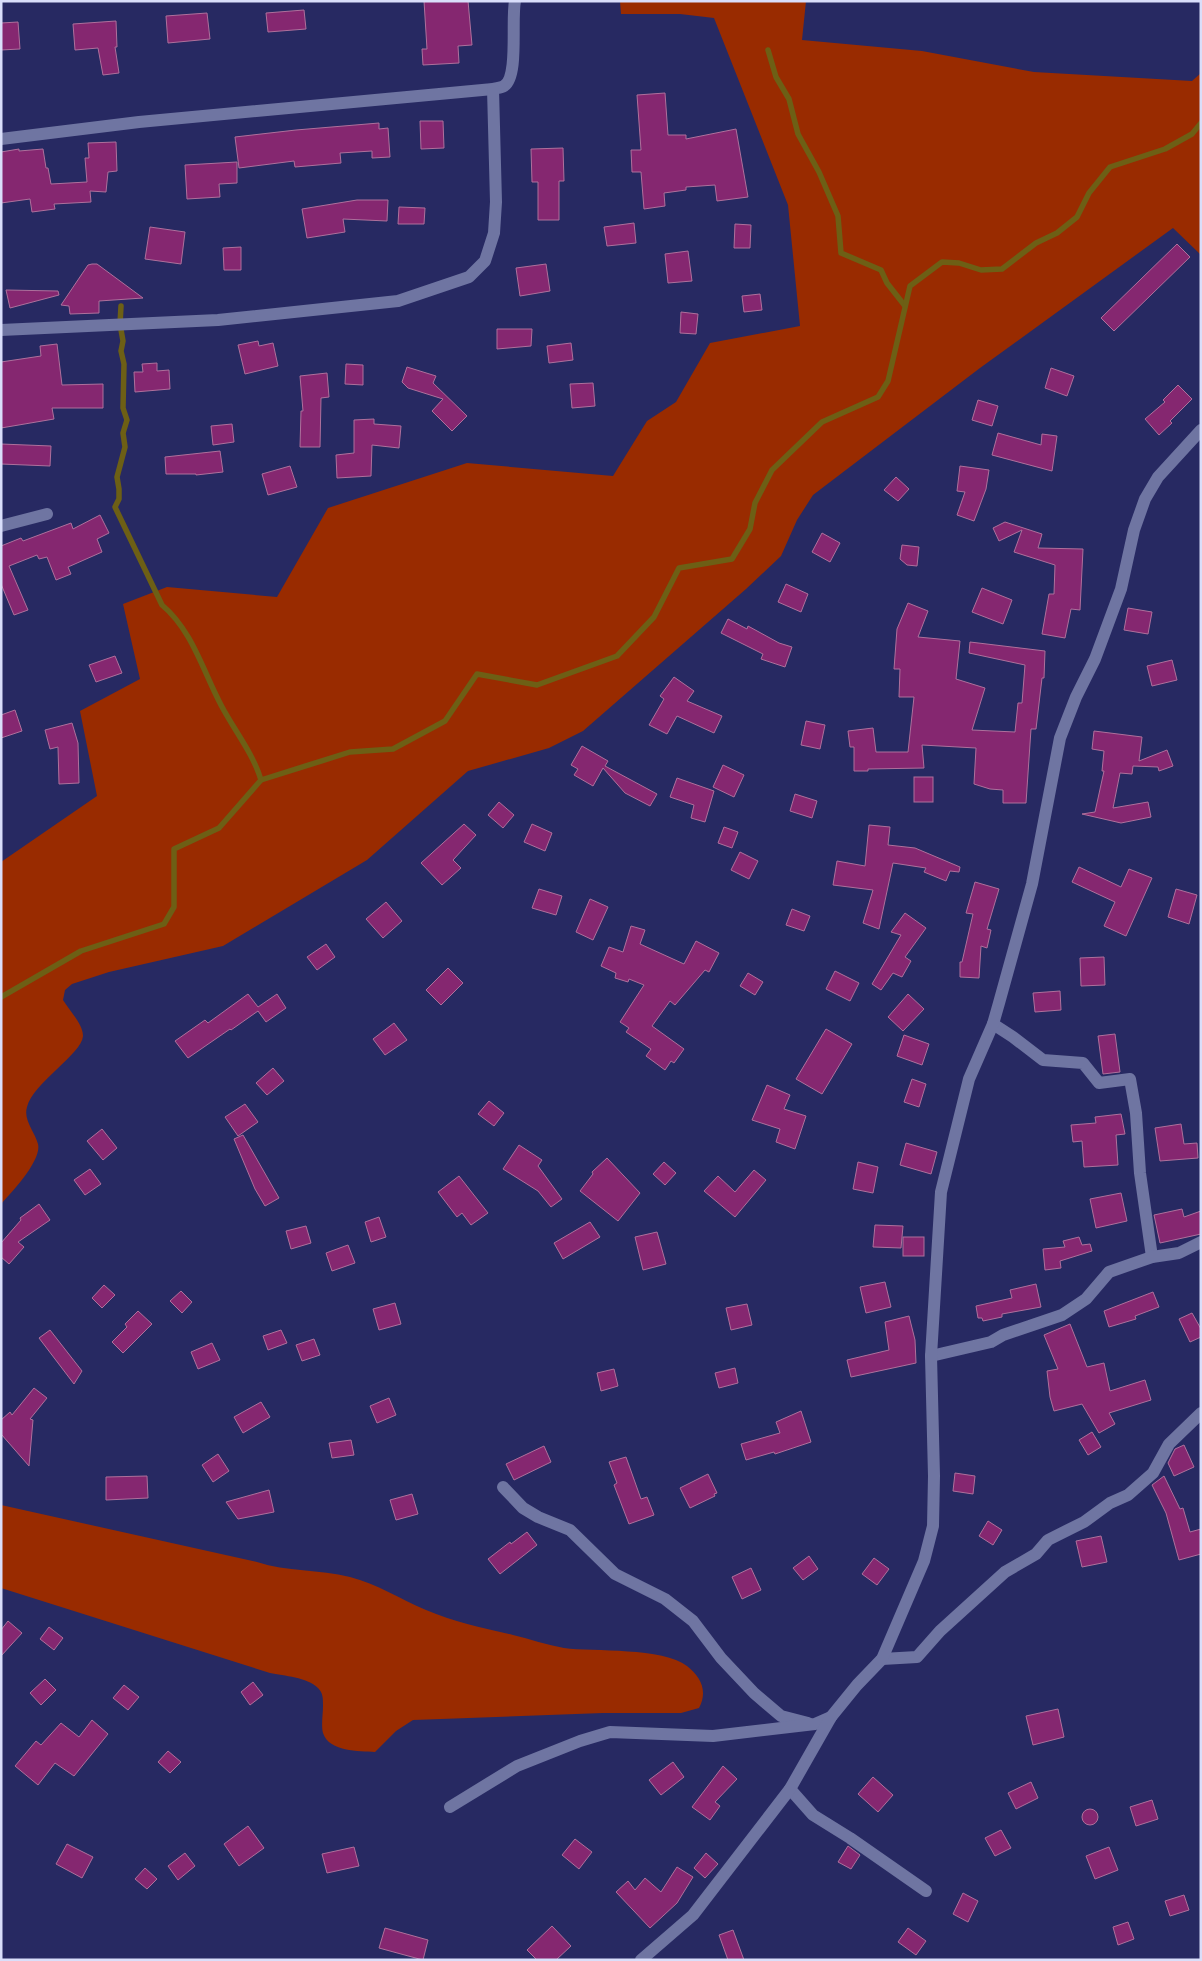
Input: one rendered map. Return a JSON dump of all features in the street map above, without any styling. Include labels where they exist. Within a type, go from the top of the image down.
[{"type":"street","points":[[1,139],[148,121],[493,90],[504,86],[511,78],[514,63],[512,15],[515,1]]},
{"type":"street","points":[[1,330],[218,320],[398,301],[469,277],[485,261],[494,233],[496,202],[493,90]]},
{"type":"street","points":[[641,1960],[693,1915],[790,1789],[831,1716],[882,1659],[924,1562],[933,1526],[934,1476],[931,1356],[941,1192],[969,1079],[992,1024],[1032,884],[1060,738],[1076,697],[1096,659],[1121,589],[1134,530],[1145,500],[1158,477],[1201,430]]},
{"type":"street","points":[[1,526],[46,514]]},
{"type":"street","points":[[992,1024],[1043,1060],[1083,1063],[1099,1083],[1130,1079],[1136,1113],[1140,1173],[1152,1257]]},
{"type":"street","points":[[931,1356],[991,1342],[1003,1335],[1062,1315],[1086,1299],[1109,1272],[1152,1257],[1179,1254],[1201,1242]]},
{"type":"street","points":[[882,1659],[917,1658],[940,1631],[1005,1572],[1036,1554],[1048,1540],[1084,1522],[1110,1503],[1128,1495],[1153,1473],[1169,1444],[1201,1413]]},
{"type":"street","points":[[503,1487],[523,1508],[538,1517],[570,1530],[615,1574],[665,1599],[693,1621],[721,1658],[754,1693],[781,1716],[815,1724]]},
{"type":"street","points":[[450,1807],[517,1766],[580,1741],[610,1732],[713,1736],[815,1724],[831,1716]]},
{"type":"street","points":[[790,1789],[813,1815],[850,1838],[926,1891]]},
{"type":"shaded area","points":[[620,1],[806,1],[802,40],[922,51],[1034,72],[1192,81],[1201,73],[1201,255],[1173,228],[980,368],[813,495],[797,520],[781,556],[746,589],[583,731],[549,748],[468,771],[367,860],[223,946],[109,972],[72,984],[65,990],[63,1000],[82,1031],[81,1043],[38,1088],[31,1098],[26,1112],[30,1126],[37,1139],[38,1151],[25,1176],[1,1204],[1,862],[97,796],[80,711],[140,679],[123,604],[167,587],[277,597],[328,508],[467,463],[613,476],[647,421],[676,402],[710,343],[800,326],[788,205],[714,18],[680,14],[621,14]]},
{"type":"shaded area","points":[[1,1505],[268,1565],[350,1577],[447,1618],[558,1647],[628,1651],[662,1656],[687,1666],[696,1675],[702,1685],[702,1702],[699,1708],[681,1713],[603,1713],[413,1720],[396,1731],[375,1752],[345,1749],[331,1744],[326,1739],[322,1730],[322,1694],[318,1688],[308,1681],[270,1673],[1,1588]]},
{"type":"building","points":[[424,1],[468,1],[472,45],[458,46],[459,63],[423,65],[422,49],[427,49]]},
{"type":"building","points":[[304,10],[306,29],[268,32],[266,13]]},
{"type":"building","points":[[207,13],[210,39],[168,43],[166,16]]},
{"type":"building","points":[[116,21],[117,47],[115,47],[119,73],[103,75],[98,48],[75,50],[73,24]]},
{"type":"building","points":[[18,22],[20,49],[1,50],[1,23]]},
{"type":"building","points":[[665,93],[668,135],[686,135],[686,139],[736,129],[748,197],[717,201],[715,185],[686,187],[686,190],[664,193],[665,206],[644,209],[641,172],[632,172],[631,150],[641,150],[637,95]]},
{"type":"building","points":[[420,121],[443,121],[444,148],[421,149]]},
{"type":"building","points":[[379,123],[379,129],[388,128],[390,157],[372,158],[372,151],[340,153],[341,163],[295,167],[294,161],[239,168],[235,137]]},
{"type":"building","points":[[116,142],[117,171],[108,172],[106,192],[90,191],[91,202],[54,204],[55,209],[32,212],[30,199],[1,203],[1,152],[19,149],[19,151],[43,149],[51,184],[87,182],[85,158],[89,158],[88,143]]},
{"type":"building","points":[[563,148],[564,181],[559,181],[559,220],[538,220],[538,182],[532,182],[531,149]]},
{"type":"building","points":[[237,162],[237,183],[219,184],[220,197],[187,199],[185,165]]},
{"type":"building","points":[[357,200],[388,200],[387,221],[343,219],[345,232],[307,238],[302,209]]},
{"type":"building","points":[[399,207],[425,208],[424,224],[398,224]]},
{"type":"building","points":[[634,223],[636,243],[607,246],[604,227]]},
{"type":"building","points":[[735,224],[751,225],[750,248],[734,248]]},
{"type":"building","points":[[150,227],[185,232],[181,264],[145,259]]},
{"type":"building","points":[[1177,244],[1190,257],[1114,331],[1101,318]]},
{"type":"building","points":[[241,247],[241,270],[224,270],[223,248]]},
{"type":"building","points":[[688,251],[692,281],[668,283],[665,254]]},
{"type":"building","points":[[97,264],[143,298],[99,301],[99,313],[70,314],[69,306],[61,305],[88,265]]},
{"type":"building","points":[[546,264],[550,291],[520,296],[516,268]]},
{"type":"building","points":[[6,290],[58,291],[59,295],[10,308]]},
{"type":"building","points":[[760,294],[762,310],[744,312],[742,296]]},
{"type":"building","points":[[681,312],[698,314],[696,334],[680,333]]},
{"type":"building","points":[[497,329],[532,329],[531,346],[497,349]]},
{"type":"building","points":[[258,341],[259,346],[273,343],[278,366],[245,374],[238,345]]},
{"type":"building","points":[[571,343],[573,360],[549,363],[547,346]]},
{"type":"building","points":[[57,344],[62,385],[103,384],[103,408],[52,408],[54,419],[1,428],[1,362],[41,356],[40,346]]},
{"type":"building","points":[[157,363],[157,371],[169,370],[170,389],[135,392],[134,372],[143,372],[142,364]]},
{"type":"building","points":[[346,364],[363,365],[363,385],[345,384]]},
{"type":"building","points":[[407,367],[436,376],[433,383],[467,416],[452,431],[432,411],[443,399],[408,388],[402,382]]},
{"type":"building","points":[[1051,368],[1074,376],[1067,396],[1045,388]]},
{"type":"building","points":[[327,373],[329,397],[321,398],[320,447],[300,447],[301,411],[303,411],[300,376]]},
{"type":"building","points":[[593,383],[595,406],[572,408],[570,384]]},
{"type":"building","points":[[1178,385],[1192,399],[1159,435],[1145,419],[1165,402],[1163,400]]},
{"type":"building","points":[[978,400],[998,406],[992,426],[972,420]]},
{"type":"building","points":[[374,419],[374,424],[401,426],[399,448],[372,445],[371,476],[337,478],[336,455],[354,453],[354,420]]},
{"type":"building","points":[[232,424],[234,442],[213,445],[211,426]]},
{"type":"building","points":[[998,433],[1041,445],[1042,434],[1057,436],[1052,471],[992,455]]},
{"type":"building","points":[[1,444],[51,446],[50,466],[1,464]]},
{"type":"building","points":[[220,451],[223,472],[196,475],[166,474],[165,457]]},
{"type":"building","points":[[290,466],[297,487],[268,495],[262,474]]},
{"type":"building","points":[[960,466],[989,470],[986,489],[974,521],[957,515],[965,492],[957,491]]},
{"type":"building","points":[[896,477],[909,489],[898,501],[884,490]]},
{"type":"building","points":[[100,515],[109,533],[97,539],[102,552],[68,567],[71,574],[56,580],[47,557],[39,559],[37,555],[9,566],[28,610],[14,615],[1,584],[1,546],[21,538],[23,541],[71,523],[73,529]]},
{"type":"building","points":[[1005,522],[1042,534],[1038,548],[1083,549],[1080,610],[1071,609],[1065,638],[1042,634],[1049,594],[1054,594],[1055,565],[1014,552],[1022,530],[999,541],[993,528]]},
{"type":"building","points":[[822,533],[840,543],[830,562],[812,552]]},
{"type":"building","points":[[902,545],[919,547],[917,566],[907,565],[900,559]]},
{"type":"building","points":[[786,584],[808,594],[801,612],[778,602]]},
{"type":"building","points":[[982,588],[1012,600],[1003,624],[972,612]]},
{"type":"building","points":[[908,603],[928,611],[918,637],[960,641],[956,679],[985,688],[972,730],[1015,732],[1018,703],[1022,703],[1025,665],[969,653],[970,642],[1045,651],[1044,678],[1042,678],[1036,729],[1031,729],[1026,803],[1003,803],[1003,790],[990,789],[974,784],[976,748],[922,745],[924,768],[854,771],[854,747],[850,747],[848,731],[873,728],[876,752],[908,752],[914,697],[899,697],[900,669],[894,669],[897,629]]},
{"type":"building","points":[[1128,608],[1152,612],[1148,634],[1124,630]]},
{"type":"building","points":[[728,619],[747,629],[748,626],[779,643],[792,647],[785,667],[761,659],[763,654],[721,633]]},
{"type":"building","points":[[115,656],[122,673],[96,682],[89,665]]},
{"type":"building","points":[[1172,660],[1177,680],[1152,686],[1147,666]]},
{"type":"building","points":[[674,677],[694,691],[687,701],[722,716],[714,733],[677,716],[667,734],[649,725],[664,699],[660,696]]},
{"type":"building","points":[[15,710],[22,731],[1,738],[1,715]]},
{"type":"building","points":[[806,721],[825,725],[820,749],[801,745]]},
{"type":"building","points":[[72,723],[78,743],[79,783],[59,784],[58,747],[50,749],[45,730]]},
{"type":"building","points":[[1094,731],[1142,737],[1139,761],[1167,750],[1173,766],[1159,771],[1158,767],[1133,766],[1132,774],[1120,773],[1113,808],[1148,802],[1151,817],[1121,823],[1082,814],[1095,812],[1104,771],[1102,771],[1104,751],[1092,749]]},
{"type":"building","points":[[582,746],[608,761],[605,766],[657,794],[650,806],[625,793],[603,768],[593,786],[574,775],[578,769],[571,765]]},
{"type":"building","points":[[723,765],[744,775],[734,797],[713,787]]},
{"type":"building","points":[[914,777],[933,777],[933,802],[914,802]]},
{"type":"building","points":[[677,778],[714,791],[705,822],[691,818],[694,805],[670,797]]},
{"type":"building","points":[[795,794],[817,801],[812,818],[790,811]]},
{"type":"building","points":[[499,802],[514,815],[503,828],[488,815]]},
{"type":"building","points":[[464,824],[476,835],[453,860],[461,868],[442,885],[421,863]]},
{"type":"building","points":[[532,824],[552,833],[545,851],[524,842]]},
{"type":"building","points":[[869,825],[890,827],[888,845],[915,848],[960,867],[959,872],[950,871],[946,881],[924,872],[926,868],[893,863],[879,929],[863,923],[873,890],[833,885],[837,861],[865,866]]},
{"type":"building","points":[[724,827],[738,832],[732,848],[718,843]]},
{"type":"building","points":[[740,852],[758,861],[749,879],[731,870]]},
{"type":"building","points":[[1079,867],[1121,887],[1129,869],[1152,878],[1126,936],[1104,926],[1115,902],[1072,882]]},
{"type":"building","points":[[975,882],[999,889],[987,929],[991,930],[987,948],[981,946],[979,978],[960,977],[960,962],[962,962],[973,914],[966,913]]},
{"type":"building","points":[[539,889],[562,896],[556,915],[532,908]]},
{"type":"building","points":[[1176,889],[1197,895],[1189,924],[1168,917]]},
{"type":"building","points":[[590,899],[608,907],[593,940],[576,932]]},
{"type":"building","points":[[386,902],[402,921],[383,938],[366,919]]},
{"type":"building","points":[[792,909],[810,916],[804,931],[786,925]]},
{"type":"building","points":[[905,913],[926,928],[905,957],[911,961],[902,977],[893,973],[881,990],[872,984],[901,935],[891,932]]},
{"type":"building","points":[[631,926],[645,930],[640,944],[684,964],[696,941],[719,953],[709,972],[705,970],[675,1005],[670,1001],[652,1026],[684,1049],[674,1063],[671,1061],[665,1070],[646,1056],[651,1049],[626,1032],[629,1028],[620,1022],[644,985],[629,979],[628,982],[615,978],[616,973],[601,966],[609,947],[623,952]]},
{"type":"building","points":[[326,944],[335,957],[317,970],[307,957]]},
{"type":"building","points":[[1104,957],[1105,985],[1081,986],[1080,958]]},
{"type":"building","points":[[448,968],[463,983],[441,1005],[426,990]]},
{"type":"building","points":[[835,971],[859,983],[850,1001],[826,989]]},
{"type":"building","points":[[748,973],[763,982],[755,995],[740,986]]},
{"type":"building","points":[[1060,991],[1061,1010],[1035,1012],[1033,993]]},
{"type":"building","points":[[248,994],[258,1007],[277,994],[286,1008],[266,1022],[258,1011],[188,1058],[175,1041],[205,1020],[208,1023]]},
{"type":"building","points":[[908,994],[924,1009],[903,1031],[888,1017]]},
{"type":"building","points":[[394,1023],[407,1040],[385,1055],[373,1039]]},
{"type":"building","points":[[826,1029],[852,1044],[822,1094],[796,1079]]},
{"type":"building","points":[[1115,1034],[1120,1072],[1103,1074],[1098,1036]]},
{"type":"building","points":[[904,1035],[929,1044],[922,1065],[897,1056]]},
{"type":"building","points":[[273,1068],[284,1081],[267,1095],[256,1083]]},
{"type":"building","points":[[912,1079],[926,1084],[919,1107],[904,1102]]},
{"type":"building","points":[[767,1085],[790,1095],[784,1109],[806,1116],[795,1149],[776,1142],[780,1129],[752,1120]]},
{"type":"building","points":[[489,1101],[504,1113],[494,1126],[478,1114]]},
{"type":"building","points":[[245,1104],[258,1122],[238,1136],[225,1117]]},
{"type":"building","points":[[1121,1114],[1125,1134],[1116,1135],[1118,1165],[1084,1167],[1082,1141],[1073,1142],[1071,1125],[1096,1123],[1095,1117]]},
{"type":"building","points":[[1181,1124],[1184,1144],[1197,1143],[1198,1158],[1160,1161],[1155,1128]]},
{"type":"building","points":[[102,1129],[117,1148],[103,1160],[87,1141]]},
{"type":"building","points":[[243,1135],[279,1198],[265,1206],[255,1189],[234,1139]]},
{"type":"building","points":[[906,1143],[937,1152],[931,1174],[900,1165]]},
{"type":"building","points":[[519,1145],[542,1160],[538,1166],[562,1199],[551,1207],[538,1191],[503,1169]]},
{"type":"building","points":[[607,1158],[640,1193],[618,1221],[580,1191],[593,1174],[592,1172]]},
{"type":"building","points":[[664,1162],[676,1173],[665,1185],[653,1174]]},
{"type":"building","points":[[858,1162],[878,1167],[873,1193],[853,1189]]},
{"type":"building","points":[[90,1169],[101,1184],[85,1195],[74,1180]]},
{"type":"building","points":[[754,1170],[766,1180],[735,1217],[704,1191],[718,1176],[735,1192]]},
{"type":"building","points":[[459,1176],[488,1213],[471,1225],[462,1213],[457,1217],[438,1192]]},
{"type":"building","points":[[1121,1193],[1127,1221],[1096,1228],[1090,1199]]},
{"type":"building","points":[[39,1204],[50,1220],[18,1242],[24,1247],[9,1264],[1,1257],[1,1243],[21,1220],[20,1218]]},
{"type":"building","points":[[1182,1209],[1184,1217],[1201,1211],[1201,1234],[1160,1243],[1154,1215]]},
{"type":"building","points":[[379,1217],[386,1237],[371,1242],[365,1222]]},
{"type":"building","points":[[590,1222],[600,1237],[563,1259],[554,1243]]},
{"type":"building","points":[[875,1225],[903,1226],[901,1248],[873,1247]]},
{"type":"building","points":[[306,1226],[311,1243],[291,1249],[286,1231]]},
{"type":"building","points":[[657,1232],[666,1264],[643,1270],[635,1237]]},
{"type":"building","points":[[903,1237],[924,1237],[924,1256],[903,1256]]},
{"type":"building","points":[[1079,1237],[1082,1245],[1090,1244],[1092,1251],[1060,1261],[1061,1268],[1045,1270],[1043,1249],[1065,1247],[1063,1241]]},
{"type":"building","points":[[348,1245],[355,1263],[332,1271],[326,1253]]},
{"type":"building","points":[[885,1282],[891,1307],[866,1313],[860,1287]]},
{"type":"building","points":[[1036,1284],[1041,1307],[1002,1314],[1002,1317],[983,1321],[982,1318],[978,1318],[976,1306],[1012,1298],[1010,1290]]},
{"type":"building","points":[[104,1285],[115,1295],[102,1308],[92,1298]]},
{"type":"building","points":[[181,1291],[192,1302],[182,1313],[170,1301]]},
{"type":"building","points":[[1153,1292],[1159,1307],[1135,1316],[1136,1319],[1109,1327],[1104,1311]]},
{"type":"building","points":[[395,1303],[401,1324],[379,1330],[373,1309]]},
{"type":"building","points":[[747,1304],[752,1325],[731,1330],[726,1308]]},
{"type":"building","points":[[138,1311],[152,1324],[123,1353],[112,1342],[127,1327],[125,1324]]},
{"type":"building","points":[[1192,1313],[1201,1329],[1201,1337],[1190,1342],[1179,1319]]},
{"type":"building","points":[[909,1316],[915,1340],[916,1363],[851,1377],[847,1360],[889,1350],[885,1322]]},
{"type":"building","points":[[1070,1324],[1087,1367],[1104,1363],[1110,1391],[1145,1380],[1151,1400],[1109,1413],[1115,1424],[1099,1433],[1082,1404],[1054,1411],[1050,1397],[1047,1371],[1058,1369],[1044,1335]]},
{"type":"building","points":[[50,1330],[82,1371],[74,1384],[39,1338]]},
{"type":"building","points":[[281,1330],[287,1343],[268,1350],[263,1336]]},
{"type":"building","points":[[314,1339],[320,1355],[302,1361],[296,1345]]},
{"type":"building","points":[[212,1343],[220,1360],[198,1369],[191,1352]]},
{"type":"building","points":[[735,1368],[738,1383],[719,1388],[715,1373]]},
{"type":"building","points":[[614,1369],[618,1386],[601,1391],[597,1373]]},
{"type":"building","points":[[34,1388],[47,1398],[30,1419],[33,1420],[29,1466],[1,1434],[1,1420],[10,1412],[12,1415]]},
{"type":"building","points":[[389,1398],[396,1415],[377,1423],[370,1406]]},
{"type":"building","points":[[261,1402],[270,1417],[243,1433],[234,1417]]},
{"type":"building","points":[[801,1411],[811,1442],[775,1454],[774,1452],[746,1460],[741,1444],[780,1433],[776,1422]]},
{"type":"building","points":[[1092,1432],[1101,1447],[1088,1455],[1079,1440]]},
{"type":"building","points":[[351,1440],[354,1455],[332,1458],[329,1443]]},
{"type":"building","points":[[1184,1445],[1194,1467],[1174,1476],[1168,1463],[1175,1449]]},
{"type":"building","points":[[544,1446],[551,1462],[514,1480],[506,1464]]},
{"type":"building","points":[[218,1454],[229,1471],[213,1482],[202,1465]]},
{"type":"building","points":[[626,1457],[641,1499],[647,1497],[654,1515],[629,1524],[614,1485],[617,1483],[609,1462]]},
{"type":"building","points":[[955,1473],[975,1476],[973,1494],[953,1491]]},
{"type":"building","points":[[708,1474],[717,1493],[714,1494],[715,1496],[690,1508],[680,1488]]},
{"type":"building","points":[[147,1476],[148,1498],[106,1500],[106,1477]]},
{"type":"building","points":[[1164,1476],[1180,1509],[1183,1508],[1190,1532],[1201,1529],[1201,1554],[1179,1560],[1166,1513],[1152,1485]]},
{"type":"building","points":[[269,1490],[274,1512],[238,1519],[226,1502]]},
{"type":"building","points":[[412,1494],[418,1514],[396,1520],[390,1500]]},
{"type":"building","points":[[988,1521],[1002,1530],[993,1545],[979,1536]]},
{"type":"building","points":[[527,1532],[537,1545],[500,1574],[488,1559]]},
{"type":"building","points":[[1101,1536],[1107,1562],[1082,1567],[1076,1541]]},
{"type":"building","points":[[809,1556],[818,1569],[803,1580],[793,1568]]},
{"type":"building","points":[[874,1558],[889,1569],[877,1585],[862,1574]]},
{"type":"building","points":[[751,1568],[761,1590],[742,1599],[732,1577]]},
{"type":"building","points":[[8,1621],[22,1633],[1,1656],[1,1630]]},
{"type":"building","points":[[49,1627],[63,1638],[54,1650],[40,1639]]},
{"type":"building","points":[[45,1679],[56,1690],[41,1705],[30,1693]]},
{"type":"building","points":[[253,1682],[263,1695],[250,1705],[241,1692]]},
{"type":"building","points":[[124,1685],[139,1697],[128,1710],[113,1698]]},
{"type":"building","points":[[1058,1709],[1064,1737],[1033,1745],[1026,1716]]},
{"type":"building","points":[[92,1720],[108,1734],[74,1776],[55,1763],[38,1785],[15,1766],[36,1741],[41,1745],[61,1723],[79,1737]]},
{"type":"building","points":[[168,1751],[181,1762],[170,1773],[158,1762]]},
{"type":"building","points":[[673,1762],[684,1777],[661,1795],[649,1780]]},
{"type":"building","points":[[723,1766],[737,1779],[715,1802],[720,1806],[710,1820],[692,1807]]},
{"type":"building","points":[[873,1777],[893,1795],[878,1812],[858,1794]]},
{"type":"building","points":[[1031,1782],[1038,1798],[1016,1809],[1008,1793]]},
{"type":"building","points":[[1152,1800],[1158,1819],[1136,1826],[1130,1807]]},
{"type":"building","points":[[1090,1809],[1096,1811],[1098,1817],[1096,1823],[1090,1825],[1084,1823],[1082,1817],[1084,1811]]},
{"type":"building","points":[[248,1826],[264,1848],[239,1866],[224,1844]]},
{"type":"building","points":[[1001,1830],[1011,1848],[995,1856],[985,1838]]},
{"type":"building","points":[[575,1839],[592,1852],[579,1869],[562,1855]]},
{"type":"building","points":[[67,1844],[93,1857],[82,1878],[56,1864]]},
{"type":"building","points":[[848,1846],[860,1855],[851,1869],[838,1862]]},
{"type":"building","points":[[354,1847],[359,1866],[327,1873],[322,1854]]},
{"type":"building","points":[[1109,1847],[1118,1870],[1095,1879],[1086,1856]]},
{"type":"building","points":[[185,1853],[195,1866],[178,1880],[168,1866]]},
{"type":"building","points":[[706,1853],[718,1864],[705,1878],[694,1868]]},
{"type":"building","points":[[677,1867],[693,1877],[677,1903],[650,1928],[616,1892],[628,1881],[635,1890],[645,1878],[661,1892]]},
{"type":"building","points":[[145,1868],[157,1879],[147,1889],[135,1879]]},
{"type":"building","points":[[963,1893],[978,1901],[968,1922],[953,1914]]},
{"type":"building","points":[[1184,1895],[1189,1910],[1170,1916],[1165,1901]]},
{"type":"building","points":[[1128,1922],[1134,1939],[1118,1945],[1113,1927]]},
{"type":"building","points":[[552,1926],[571,1946],[556,1960],[537,1960],[527,1950]]},
{"type":"building","points":[[385,1928],[428,1940],[423,1960],[379,1948]]},
{"type":"building","points":[[908,1928],[926,1941],[916,1955],[898,1942]]},
{"type":"building","points":[[733,1930],[744,1960],[728,1960],[719,1935]]},
{"type":"waterway","points":[[768,50],[776,77],[789,99],[798,134],[819,172],[838,216],[841,253],[881,270],[887,283],[905,306]]},
{"type":"waterway","points":[[1,997],[81,951],[164,924],[174,907],[174,849],[219,828],[261,780],[350,752],[393,749],[445,721],[477,674],[537,685],[617,656],[654,617],[679,568],[732,559],[750,529],[755,503],[772,470],[822,422],[878,397],[888,381],[910,286],[942,262],[959,263],[981,270],[1002,269],[1036,243],[1057,233],[1077,217],[1089,193],[1110,167],[1165,149],[1192,134],[1201,123]]},
{"type":"waterway","points":[[121,306],[120,324],[123,341],[121,351],[124,364],[123,408],[127,420],[123,433],[125,447],[117,477],[119,499],[115,507],[162,605],[181,626],[189,639],[221,705],[253,760],[261,780]]}]
